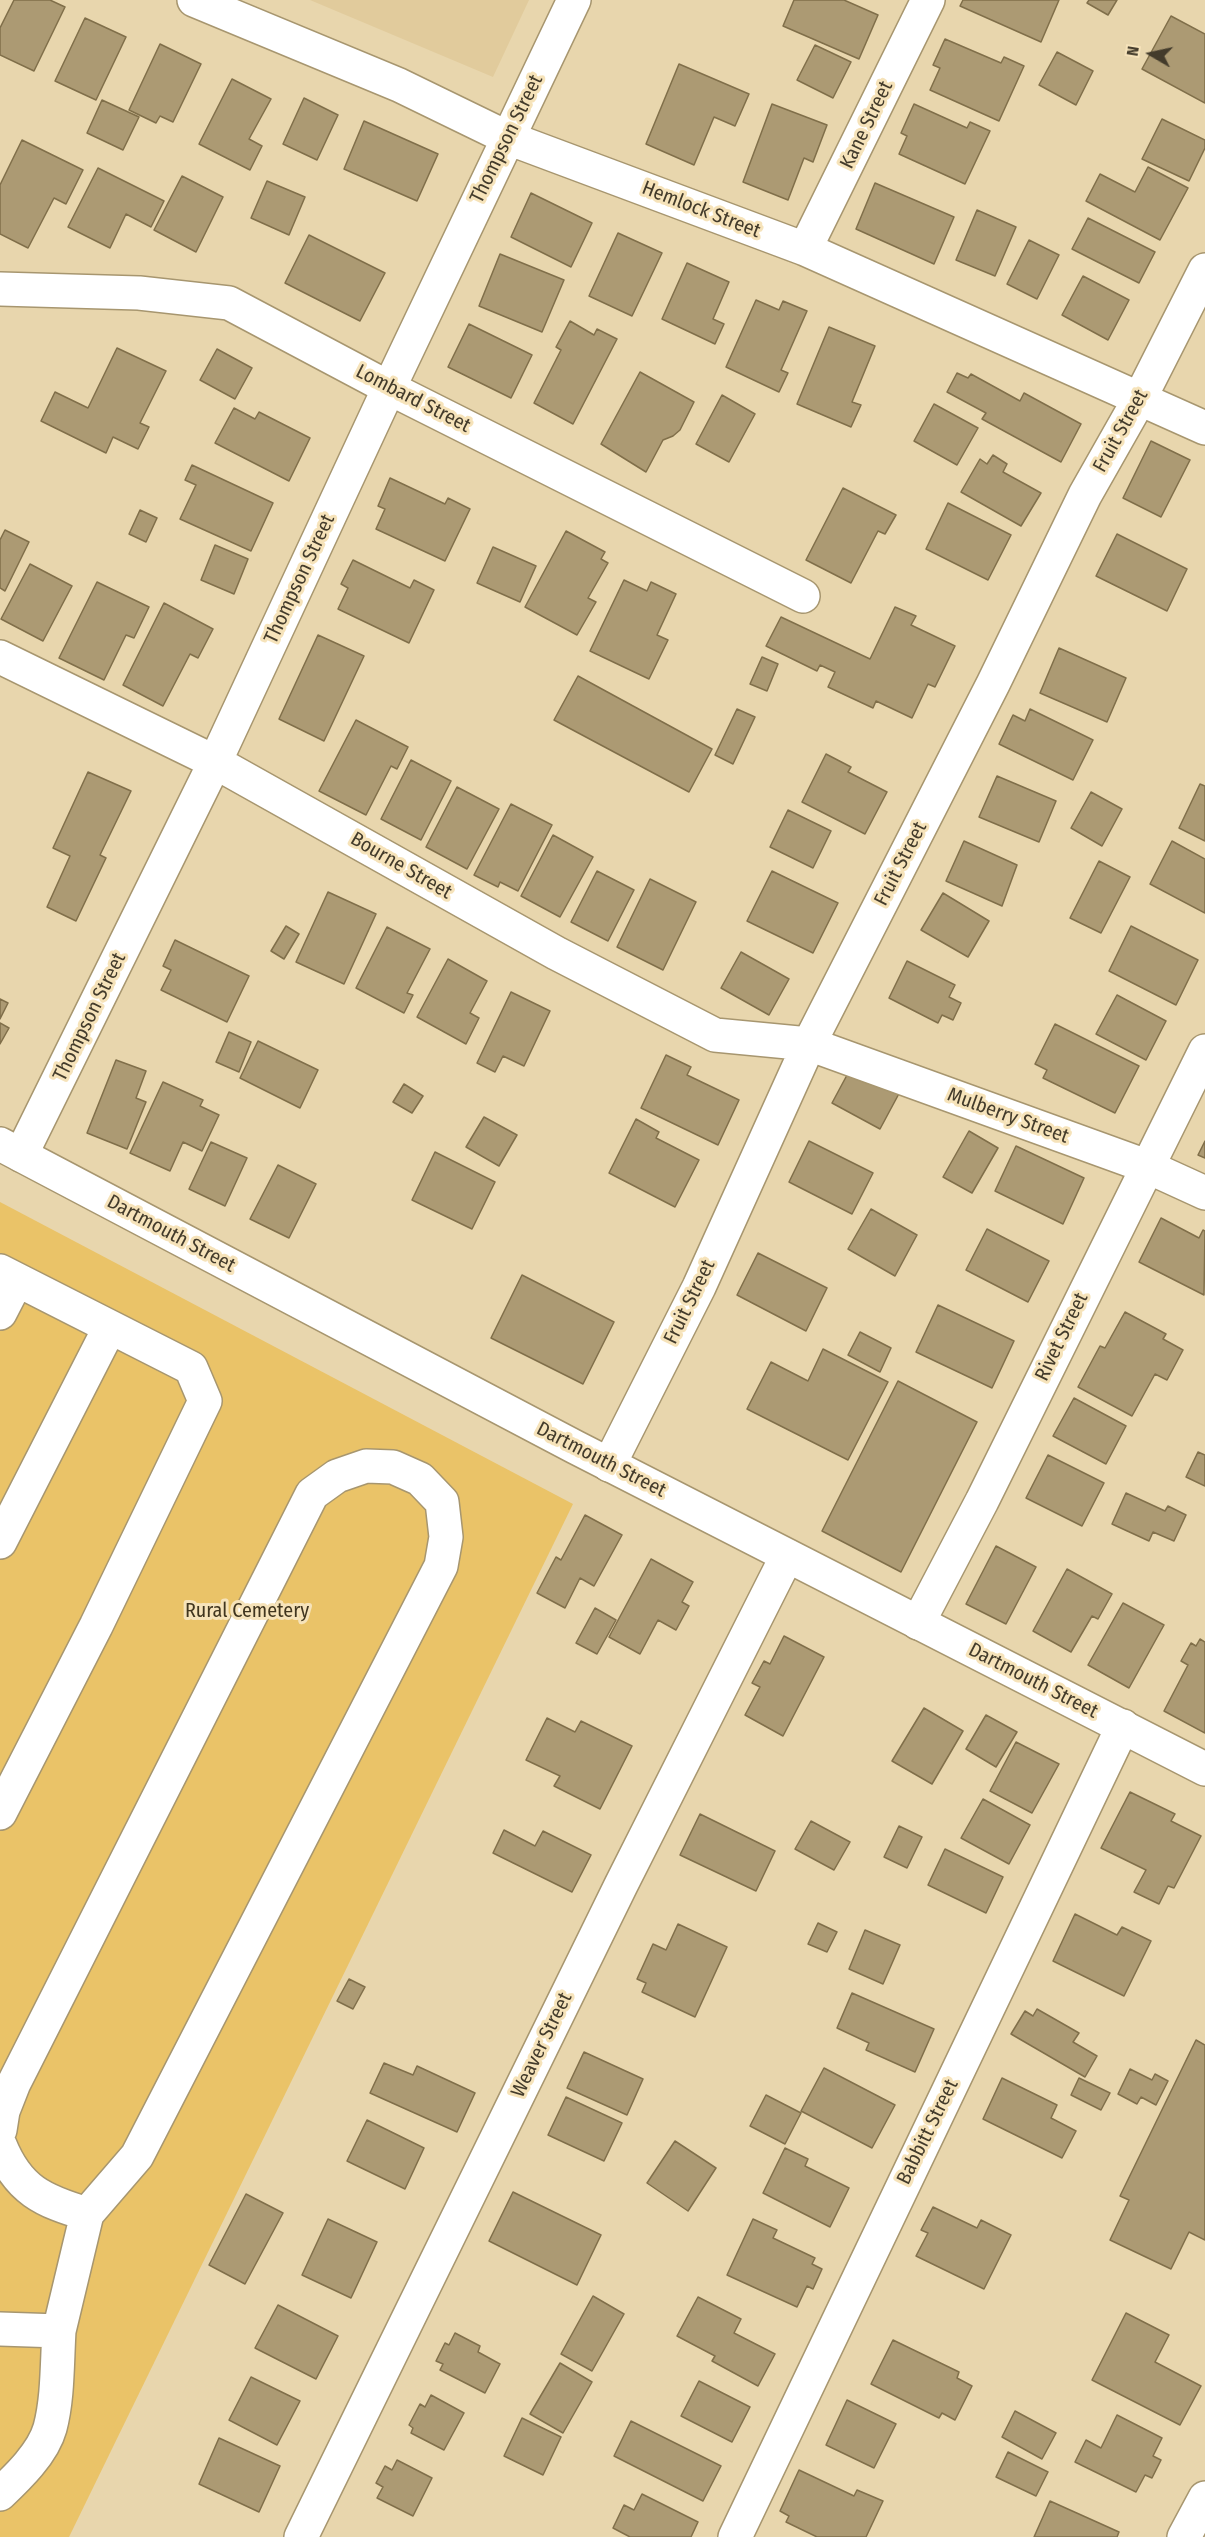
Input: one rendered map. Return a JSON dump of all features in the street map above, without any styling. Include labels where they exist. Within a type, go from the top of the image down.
[{"type":"street","name":"Hemlock Street","points":[[194,0],[399,84],[508,138],[806,249],[1205,428]]},
{"type":"street","name":"Thompson Street","points":[[11,1150],[215,762],[388,388],[574,0]]},
{"type":"street","name":"Kane Street","points":[[806,249],[928,0]]},
{"type":"street","name":"Fruit Street","points":[[609,1465],[699,1287],[809,1044],[993,684],[1085,495],[1140,398],[1205,270]]},
{"type":"street","name":"Lombard Street","points":[[0,289],[139,293],[229,303],[388,388],[803,596]]},
{"type":"street","name":"Bourne Street","points":[[0,657],[215,762],[556,953],[715,1035],[809,1044]]},
{"type":"street","name":"Mulberry Street","points":[[809,1044],[1146,1166],[1205,1193]]},
{"type":"street","name":"Rivet Street","points":[[918,1623],[982,1501],[1146,1166],[1205,1051]]},
{"type":"street","name":"Dartmouth Street","points":[[11,1150],[609,1465],[1205,1769]]},
{"type":"street","points":[[0,1313],[9,1276],[191,1368],[205,1401],[96,1626],[0,1813]]},
{"type":"street","points":[[0,1542],[110,1327]]},
{"type":"street","points":[[0,2130],[3,2111],[14,2084],[312,1494],[337,1476],[366,1466],[393,1467],[420,1479],[441,1502],[446,1537],[441,1566],[137,2156],[87,2214],[59,2331],[50,2430],[28,2467],[0,2494]]},
{"type":"street","name":"Weaver Street","points":[[301,2537],[621,1885],[787,1556]]},
{"type":"street","name":"Babbitt Street","points":[[735,2537],[1123,1726]]},
{"type":"street","points":[[0,2145],[7,2163],[27,2189],[59,2206],[87,2214]]},
{"type":"street","points":[[0,2329],[59,2331]]},
{"type":"street","points":[[1184,2537],[1205,2498]]},
{"type":"shaded area","points":[[310,0],[529,0],[493,77]]},
{"type":"green space","name":"Rural Cemetery","points":[[0,1202],[573,1504],[69,2537],[0,2537]]},
{"type":"building","points":[[14,0],[50,0],[65,7],[34,71],[0,55],[0,28]]},
{"type":"building","points":[[794,0],[844,0],[878,15],[859,59],[783,26]]},
{"type":"building","points":[[963,0],[1059,0],[1041,42],[960,6]]},
{"type":"building","points":[[1089,0],[1117,0],[1108,15],[1087,3]]},
{"type":"building","points":[[1171,16],[1205,34],[1205,103],[1142,69]]},
{"type":"building","points":[[85,18],[126,37],[96,100],[55,81]]},
{"type":"building","points":[[945,39],[1001,63],[1004,57],[1024,66],[999,121],[930,90],[940,68],[933,65]]},
{"type":"building","points":[[160,44],[201,64],[173,122],[160,116],[156,123],[129,110]]},
{"type":"building","points":[[815,45],[851,62],[833,98],[797,80]]},
{"type":"building","points":[[1057,52],[1093,71],[1076,105],[1039,85]]},
{"type":"building","points":[[679,64],[749,94],[735,126],[714,117],[694,165],[646,144]]},
{"type":"building","points":[[232,79],[271,99],[249,139],[262,146],[250,170],[199,144]]},
{"type":"building","points":[[304,98],[338,115],[317,160],[283,144]]},
{"type":"building","points":[[102,100],[139,117],[123,150],[87,133]]},
{"type":"building","points":[[772,104],[827,125],[813,162],[804,158],[788,200],[743,182]]},
{"type":"building","points":[[914,104],[967,128],[970,122],[990,131],[965,184],[899,154],[907,136],[901,133]]},
{"type":"building","points":[[1162,119],[1205,140],[1205,148],[1189,181],[1142,159]]},
{"type":"building","points":[[364,121],[438,154],[417,201],[344,169]]},
{"type":"building","points":[[22,140],[83,170],[66,204],[54,198],[28,248],[0,234],[0,185]]},
{"type":"building","points":[[1148,167],[1188,188],[1160,240],[1086,201],[1100,174],[1135,192]]},
{"type":"building","points":[[98,168],[164,201],[151,227],[126,214],[110,248],[68,227]]},
{"type":"building","points":[[182,176],[223,197],[196,252],[154,230]]},
{"type":"building","points":[[267,181],[305,197],[289,235],[251,218]]},
{"type":"building","points":[[875,183],[954,217],[934,264],[856,229]]},
{"type":"building","points":[[531,193],[592,223],[571,267],[511,237]]},
{"type":"building","points":[[977,210],[1016,227],[995,276],[956,260]]},
{"type":"building","points":[[1088,218],[1155,252],[1139,283],[1072,249]]},
{"type":"building","points":[[618,233],[662,253],[632,316],[589,296]]},
{"type":"building","points":[[309,235],[385,273],[360,321],[285,283]]},
{"type":"building","points":[[1029,240],[1059,255],[1037,299],[1007,284]]},
{"type":"building","points":[[500,254],[564,280],[542,332],[479,306]]},
{"type":"building","points":[[687,263],[729,282],[713,319],[724,324],[715,344],[662,319]]},
{"type":"building","points":[[1083,276],[1129,300],[1108,340],[1062,315]]},
{"type":"building","points":[[756,300],[779,310],[783,301],[807,311],[781,370],[788,373],[779,392],[726,367]]},
{"type":"building","points":[[570,321],[594,335],[597,329],[617,339],[573,424],[534,403],[561,350],[556,347]]},
{"type":"building","points":[[469,324],[532,355],[511,398],[448,367]]},
{"type":"building","points":[[829,327],[875,346],[852,402],[861,405],[851,427],[797,404]]},
{"type":"building","points":[[117,348],[166,371],[140,423],[149,427],[138,449],[113,437],[106,453],[41,421],[55,392],[88,408]]},
{"type":"building","points":[[217,349],[252,368],[235,399],[200,380]]},
{"type":"building","points":[[640,372],[694,402],[680,430],[663,440],[646,472],[601,444]]},
{"type":"building","points":[[957,373],[968,378],[971,374],[1020,401],[1024,393],[1081,424],[1061,462],[982,419],[986,413],[947,392]]},
{"type":"building","points":[[722,395],[755,414],[729,462],[696,444]]},
{"type":"building","points":[[934,404],[978,428],[957,465],[914,441]]},
{"type":"building","points":[[234,408],[255,419],[259,412],[310,438],[289,481],[215,443]]},
{"type":"building","points":[[1151,441],[1190,460],[1161,517],[1123,498]]},
{"type":"building","points":[[993,455],[1007,464],[1003,472],[1041,493],[1021,526],[961,492],[980,459],[987,464]]},
{"type":"building","points":[[192,465],[273,503],[251,551],[180,519],[196,485],[185,480]]},
{"type":"building","points":[[390,478],[445,504],[448,498],[470,509],[445,561],[376,529],[385,509],[378,506]]},
{"type":"building","points":[[843,488],[896,515],[885,534],[878,531],[851,583],[806,560]]},
{"type":"building","points":[[948,503],[1011,535],[988,580],[926,549]]},
{"type":"building","points":[[140,510],[157,518],[146,542],[129,534]]},
{"type":"building","points":[[5,530],[29,542],[5,591],[0,588],[0,540]]},
{"type":"building","points":[[566,531],[605,552],[601,559],[608,563],[588,598],[596,602],[577,635],[525,607]]},
{"type":"building","points":[[1117,534],[1187,569],[1167,611],[1096,576]]},
{"type":"building","points":[[215,545],[248,559],[234,594],[201,580]]},
{"type":"building","points":[[493,547],[536,566],[520,602],[477,583]]},
{"type":"building","points":[[353,560],[410,588],[414,580],[434,590],[409,643],[338,609],[348,588],[341,584]]},
{"type":"building","points":[[30,564],[72,586],[43,641],[1,619]]},
{"type":"building","points":[[624,580],[647,591],[651,582],[676,594],[657,635],[668,640],[649,679],[590,651]]},
{"type":"building","points":[[97,582],[149,607],[134,638],[126,635],[104,680],[59,658]]},
{"type":"building","points":[[164,603],[213,629],[198,658],[190,654],[163,706],[123,685]]},
{"type":"building","points":[[895,607],[916,616],[911,625],[955,646],[935,687],[928,684],[912,718],[876,701],[873,708],[828,687],[835,672],[820,665],[817,671],[766,646],[781,617],[870,659]]},
{"type":"building","points":[[318,635],[364,656],[324,741],[279,719]]},
{"type":"building","points":[[1059,648],[1126,678],[1107,722],[1040,693]]},
{"type":"building","points":[[762,657],[778,664],[767,691],[750,684]]},
{"type":"building","points":[[578,676],[712,749],[689,792],[554,720]]},
{"type":"building","points":[[737,709],[755,717],[733,764],[715,755]]},
{"type":"building","points":[[1030,709],[1093,740],[1073,780],[999,744],[1013,715],[1025,721]]},
{"type":"building","points":[[356,720],[408,747],[397,769],[391,766],[366,815],[319,791]]},
{"type":"building","points":[[826,754],[851,767],[848,772],[887,792],[865,834],[802,802]]},
{"type":"building","points":[[411,760],[451,781],[421,840],[381,819]]},
{"type":"building","points":[[88,772],[131,791],[100,855],[106,858],[76,921],[47,907],[70,856],[53,848]]},
{"type":"building","points":[[997,776],[1056,801],[1039,842],[979,817]]},
{"type":"building","points":[[1200,784],[1205,786],[1205,841],[1179,828]]},
{"type":"building","points":[[457,787],[499,809],[467,869],[426,847]]},
{"type":"building","points":[[1091,792],[1122,809],[1102,846],[1071,828]]},
{"type":"building","points":[[511,804],[552,825],[518,891],[500,882],[498,887],[474,875]]},
{"type":"building","points":[[788,810],[831,831],[813,868],[770,847]]},
{"type":"building","points":[[553,835],[593,857],[560,917],[521,896]]},
{"type":"building","points":[[964,841],[1017,865],[1002,906],[946,881]]},
{"type":"building","points":[[1172,841],[1205,859],[1205,913],[1150,884]]},
{"type":"building","points":[[1099,861],[1130,877],[1101,933],[1070,918]]},
{"type":"building","points":[[597,871],[634,890],[608,941],[571,922]]},
{"type":"building","points":[[772,871],[838,903],[813,953],[747,921]]},
{"type":"building","points":[[650,879],[696,902],[663,970],[617,947]]},
{"type":"building","points":[[328,892],[376,914],[344,984],[296,962]]},
{"type":"building","points":[[943,893],[989,921],[968,957],[921,930]]},
{"type":"building","points":[[286,926],[299,934],[284,959],[271,951]]},
{"type":"building","points":[[1131,926],[1198,960],[1176,1005],[1109,971]]},
{"type":"building","points":[[387,927],[430,949],[407,993],[413,995],[404,1013],[356,988]]},
{"type":"building","points":[[175,940],[249,976],[227,1022],[161,990],[171,970],[163,966]]},
{"type":"building","points":[[741,952],[789,979],[769,1015],[721,988]]},
{"type":"building","points":[[448,959],[487,981],[470,1013],[479,1018],[466,1044],[417,1017]]},
{"type":"building","points":[[907,961],[955,985],[949,997],[961,1003],[953,1020],[942,1015],[938,1023],[889,998]]},
{"type":"building","points":[[511,992],[550,1011],[524,1066],[503,1056],[495,1072],[477,1063]]},
{"type":"building","points":[[1117,995],[1166,1021],[1146,1060],[1096,1034]]},
{"type":"building","points":[[0,999],[8,1003],[0,1019]]},
{"type":"building","points":[[0,1023],[9,1028],[0,1044]]},
{"type":"building","points":[[1055,1024],[1139,1066],[1115,1113],[1043,1078],[1047,1070],[1035,1064]]},
{"type":"building","points":[[229,1032],[251,1042],[239,1072],[216,1062]]},
{"type":"building","points":[[258,1041],[318,1070],[300,1108],[240,1078]]},
{"type":"building","points":[[666,1055],[691,1067],[687,1075],[739,1100],[718,1145],[641,1108]]},
{"type":"building","points":[[116,1060],[146,1071],[136,1098],[146,1102],[127,1149],[87,1133]]},
{"type":"building","points":[[854,1062],[902,1088],[880,1129],[832,1103]]},
{"type":"building","points":[[163,1082],[203,1100],[200,1106],[219,1115],[202,1151],[183,1142],[170,1171],[130,1153]]},
{"type":"building","points":[[404,1084],[423,1096],[412,1113],[393,1102]]},
{"type":"building","points":[[484,1117],[517,1135],[499,1166],[466,1147]]},
{"type":"building","points":[[636,1119],[659,1132],[656,1138],[699,1160],[675,1207],[609,1173]]},
{"type":"building","points":[[969,1131],[998,1148],[972,1193],[943,1177]]},
{"type":"building","points":[[809,1141],[873,1173],[852,1214],[789,1182]]},
{"type":"building","points":[[1205,1141],[1205,1158],[1198,1155]]},
{"type":"building","points":[[211,1142],[247,1158],[225,1206],[189,1189]]},
{"type":"building","points":[[1016,1146],[1084,1178],[1063,1224],[995,1191]]},
{"type":"building","points":[[435,1152],[495,1182],[472,1229],[412,1200]]},
{"type":"building","points":[[278,1165],[316,1184],[289,1238],[250,1219]]},
{"type":"building","points":[[871,1209],[917,1235],[895,1276],[848,1249]]},
{"type":"building","points":[[1161,1218],[1199,1238],[1203,1230],[1205,1231],[1204,1295],[1139,1262]]},
{"type":"building","points":[[987,1229],[1049,1261],[1028,1302],[966,1270]]},
{"type":"building","points":[[758,1253],[827,1288],[806,1331],[737,1295]]},
{"type":"building","points":[[522,1275],[614,1322],[583,1384],[491,1338]]},
{"type":"building","points":[[938,1305],[1014,1341],[992,1388],[916,1352]]},
{"type":"building","points":[[1125,1312],[1166,1334],[1163,1339],[1183,1350],[1167,1380],[1155,1374],[1132,1416],[1078,1387],[1100,1346],[1105,1348]]},
{"type":"building","points":[[860,1332],[891,1348],[880,1372],[848,1355]]},
{"type":"building","points":[[823,1349],[888,1382],[848,1460],[747,1409],[771,1362],[808,1381]]},
{"type":"building","points":[[898,1381],[977,1422],[901,1572],[822,1531]]},
{"type":"building","points":[[1074,1398],[1126,1426],[1106,1464],[1053,1436]]},
{"type":"building","points":[[1198,1452],[1205,1455],[1205,1486],[1186,1477]]},
{"type":"building","points":[[1048,1455],[1104,1483],[1082,1526],[1026,1498]]},
{"type":"building","points":[[1126,1493],[1165,1511],[1168,1506],[1186,1515],[1174,1541],[1153,1532],[1149,1541],[1112,1524]]},
{"type":"building","points":[[585,1515],[622,1535],[594,1586],[580,1578],[565,1608],[537,1593],[556,1557],[561,1560]]},
{"type":"building","points":[[996,1546],[1036,1567],[1006,1624],[966,1604]]},
{"type":"building","points":[[651,1559],[693,1582],[682,1602],[689,1606],[676,1630],[658,1620],[640,1654],[609,1637]]},
{"type":"building","points":[[1067,1569],[1112,1594],[1098,1619],[1092,1616],[1071,1652],[1033,1631]]},
{"type":"building","points":[[1123,1603],[1164,1625],[1129,1688],[1088,1665]]},
{"type":"building","points":[[595,1608],[616,1620],[597,1654],[576,1643]]},
{"type":"building","points":[[784,1636],[824,1657],[783,1736],[745,1715],[760,1687],[752,1683],[764,1661],[770,1664]]},
{"type":"building","points":[[1200,1639],[1205,1642],[1205,1733],[1164,1711],[1188,1665],[1181,1661],[1191,1643],[1196,1646]]},
{"type":"building","points":[[924,1708],[963,1731],[932,1784],[892,1761]]},
{"type":"building","points":[[986,1715],[1017,1732],[996,1767],[966,1749]]},
{"type":"building","points":[[547,1718],[575,1732],[581,1721],[632,1746],[600,1809],[554,1786],[560,1776],[526,1760]]},
{"type":"building","points":[[1016,1742],[1059,1764],[1032,1813],[990,1791]]},
{"type":"building","points":[[1130,1792],[1175,1814],[1171,1821],[1201,1836],[1174,1888],[1168,1886],[1159,1904],[1134,1892],[1146,1870],[1101,1848]]},
{"type":"building","points":[[983,1799],[1030,1825],[1009,1864],[961,1838]]},
{"type":"building","points":[[700,1814],[775,1851],[756,1891],[680,1855]]},
{"type":"building","points":[[811,1821],[850,1842],[834,1870],[795,1849]]},
{"type":"building","points":[[899,1826],[922,1837],[907,1868],[884,1857]]},
{"type":"building","points":[[504,1830],[535,1846],[543,1831],[591,1855],[572,1892],[493,1853]]},
{"type":"building","points":[[945,1849],[1003,1877],[986,1913],[928,1885]]},
{"type":"building","points":[[1075,1914],[1117,1935],[1122,1927],[1151,1941],[1124,1996],[1053,1961]]},
{"type":"building","points":[[818,1923],[837,1932],[827,1952],[808,1944]]},
{"type":"building","points":[[678,1924],[727,1947],[695,2017],[642,1992],[646,1983],[637,1979],[653,1944],[666,1950]]},
{"type":"building","points":[[865,1930],[900,1945],[883,1984],[849,1969]]},
{"type":"building","points":[[349,1979],[365,1987],[353,2009],[337,2001]]},
{"type":"building","points":[[852,1993],[934,2029],[915,2072],[866,2050],[869,2043],[837,2028]]},
{"type":"building","points":[[1037,2009],[1079,2033],[1073,2042],[1097,2056],[1085,2077],[1011,2034],[1025,2011],[1033,2016]]},
{"type":"building","points":[[1196,2040],[1205,2045],[1205,2240],[1189,2232],[1171,2269],[1110,2240],[1129,2200],[1120,2196]]},
{"type":"building","points":[[584,2052],[643,2079],[627,2115],[567,2088]]},
{"type":"building","points":[[384,2063],[413,2075],[417,2066],[475,2093],[457,2132],[370,2093]]},
{"type":"building","points":[[824,2068],[895,2105],[872,2148],[801,2111]]},
{"type":"building","points":[[1130,2069],[1152,2080],[1155,2074],[1168,2081],[1156,2105],[1141,2097],[1137,2104],[1118,2094]]},
{"type":"building","points":[[1002,2078],[1057,2105],[1051,2118],[1076,2131],[1062,2158],[983,2119]]},
{"type":"building","points":[[1079,2078],[1110,2093],[1101,2110],[1071,2095]]},
{"type":"building","points":[[766,2095],[801,2113],[785,2144],[750,2126]]},
{"type":"building","points":[[566,2097],[622,2123],[604,2161],[548,2135]]},
{"type":"building","points":[[367,2120],[424,2148],[405,2189],[347,2161]]},
{"type":"building","points":[[675,2141],[716,2168],[688,2211],[647,2183]]},
{"type":"building","points":[[785,2148],[808,2159],[805,2166],[849,2188],[830,2227],[763,2193]]},
{"type":"building","points":[[513,2192],[601,2235],[577,2285],[489,2241]]},
{"type":"building","points":[[246,2194],[283,2213],[245,2284],[209,2265]]},
{"type":"building","points":[[933,2207],[977,2228],[981,2220],[1011,2235],[984,2289],[916,2256],[928,2233],[921,2230]]},
{"type":"building","points":[[328,2219],[377,2242],[351,2298],[302,2275]]},
{"type":"building","points":[[753,2219],[777,2230],[773,2238],[815,2258],[812,2264],[822,2269],[813,2289],[807,2286],[797,2307],[727,2275]]},
{"type":"building","points":[[593,2296],[624,2314],[592,2371],[561,2354]]},
{"type":"building","points":[[698,2297],[741,2319],[734,2333],[775,2354],[758,2386],[712,2361],[715,2356],[677,2336]]},
{"type":"building","points":[[278,2305],[338,2336],[316,2379],[255,2348]]},
{"type":"building","points":[[1126,2313],[1169,2335],[1155,2362],[1201,2386],[1180,2425],[1092,2380]]},
{"type":"building","points":[[455,2333],[480,2346],[478,2352],[500,2364],[485,2393],[440,2370],[443,2364],[436,2361],[445,2343],[449,2345]]},
{"type":"building","points":[[893,2340],[959,2372],[957,2378],[972,2386],[955,2420],[942,2413],[939,2418],[871,2384]]},
{"type":"building","points":[[560,2363],[592,2382],[563,2433],[530,2414]]},
{"type":"building","points":[[251,2377],[300,2401],[277,2445],[229,2420]]},
{"type":"building","points":[[699,2381],[750,2407],[732,2442],[681,2416]]},
{"type":"building","points":[[431,2395],[464,2413],[444,2450],[411,2433],[413,2428],[409,2425],[420,2404],[425,2407]]},
{"type":"building","points":[[847,2400],[896,2424],[874,2468],[826,2445]]},
{"type":"building","points":[[1015,2411],[1056,2433],[1042,2459],[1002,2437]]},
{"type":"building","points":[[1117,2415],[1162,2438],[1153,2456],[1161,2460],[1152,2478],[1145,2475],[1136,2492],[1075,2462],[1086,2440],[1101,2448]]},
{"type":"building","points":[[522,2418],[561,2437],[543,2475],[504,2456]]},
{"type":"building","points":[[631,2421],[721,2466],[703,2501],[614,2456]]},
{"type":"building","points":[[219,2438],[280,2466],[259,2512],[199,2484]]},
{"type":"building","points":[[1008,2452],[1048,2472],[1036,2496],[996,2477]]},
{"type":"building","points":[[397,2460],[432,2478],[413,2516],[377,2498],[383,2487],[376,2483],[385,2466],[392,2470]]},
{"type":"building","points":[[799,2470],[854,2496],[857,2490],[883,2501],[866,2537],[817,2537],[786,2522],[789,2516],[780,2511]]},
{"type":"building","points":[[642,2494],[698,2522],[691,2537],[630,2537],[613,2528],[624,2505],[634,2510]]},
{"type":"building","points":[[1050,2501],[1119,2532],[1117,2537],[1034,2537]]}]
